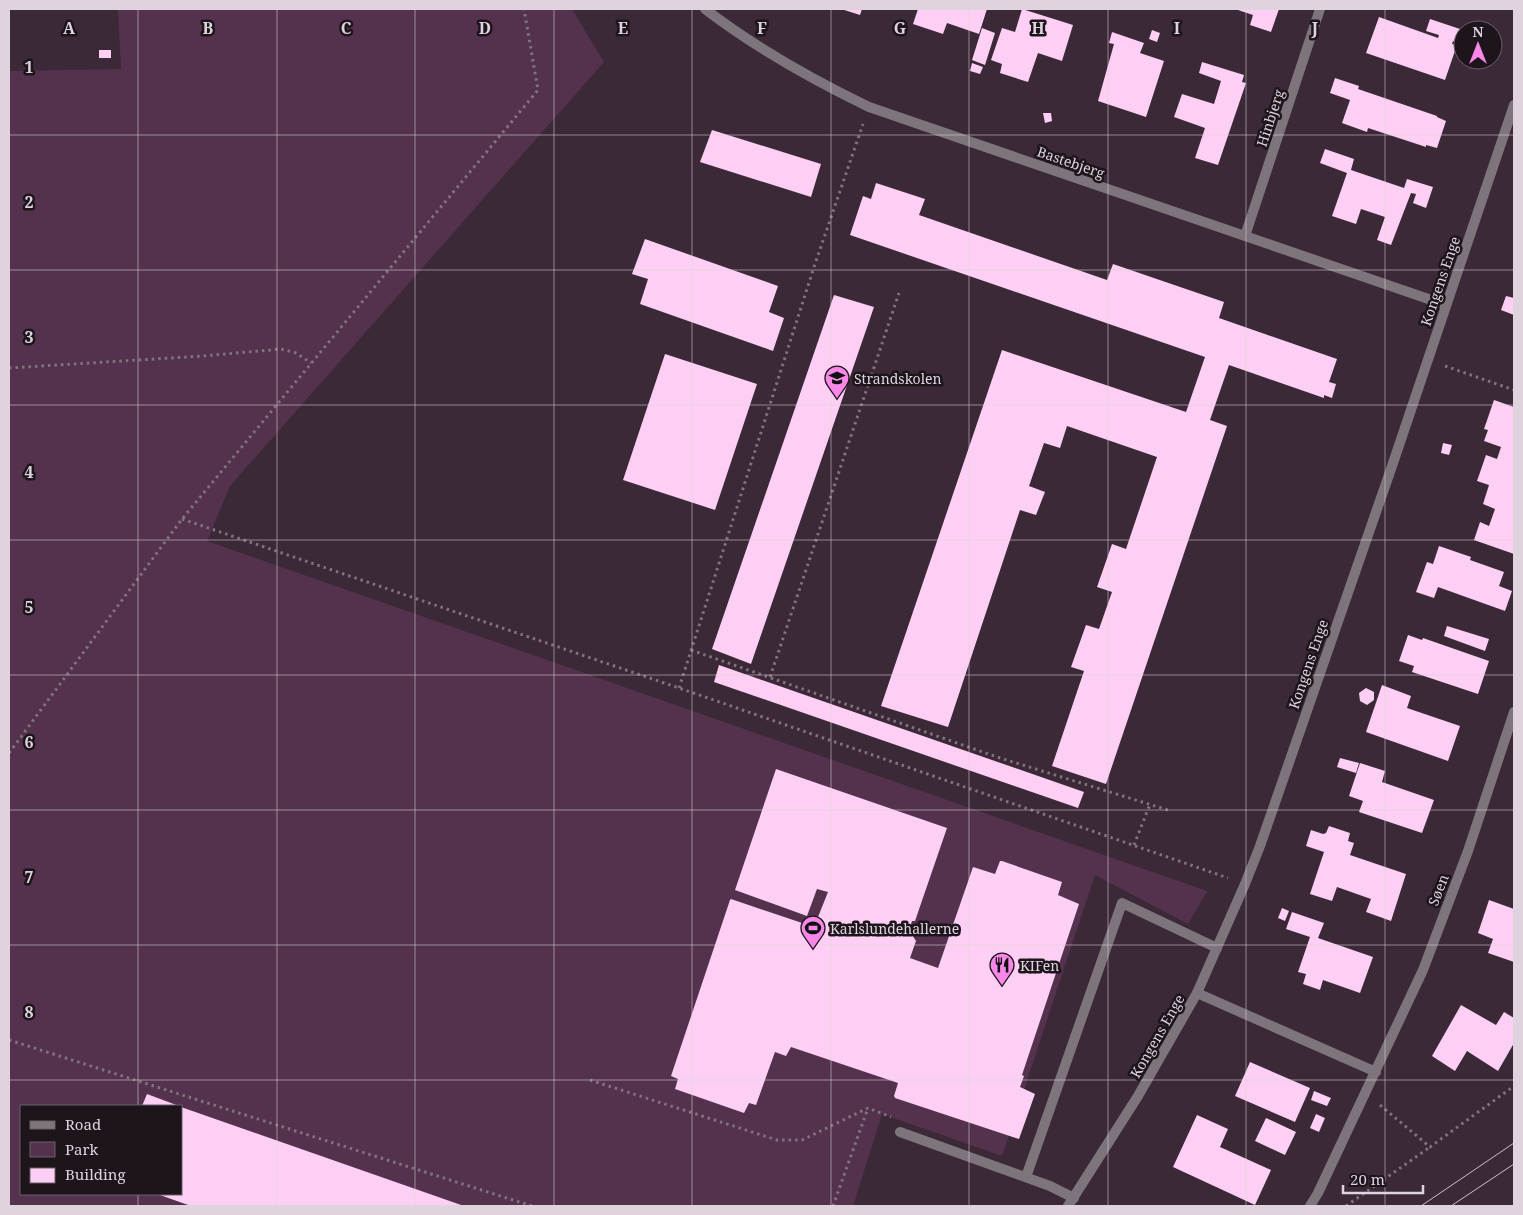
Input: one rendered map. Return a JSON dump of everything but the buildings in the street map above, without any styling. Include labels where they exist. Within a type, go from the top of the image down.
[{"type":"street","name":"Bastebjerg","points":[[705,9],[736,33],[821,83],[869,107],[1446,305]]},
{"type":"street","name":"Hinbjerg","points":[[1245,236],[1320,9]]},
{"type":"street","name":"Kongens Enge","points":[[1071,1202],[1138,1096],[1197,993],[1245,884],[1260,846],[1428,360],[1514,104]]},
{"type":"street","name":"Søen","points":[[1310,1206],[1366,1093],[1423,970],[1468,851],[1514,712]]},
{"type":"street","points":[[1026,1177],[1122,903],[1217,948]]},
{"type":"street","points":[[1197,993],[1376,1072]]},
{"type":"street","points":[[900,1132],[1050,1186],[1071,1202]]},
{"type":"path","points":[[9,753],[182,518],[538,90],[524,9]]},
{"type":"path","points":[[679,688],[812,273],[869,107]]},
{"type":"path","points":[[770,677],[899,293]]},
{"type":"path","points":[[9,368],[203,356],[281,349],[296,353],[311,363]]},
{"type":"path","points":[[1428,360],[1514,390]]},
{"type":"path","points":[[182,518],[1245,884]]},
{"type":"path","points":[[691,650],[997,757],[1168,810]]},
{"type":"path","points":[[1134,845],[1150,804]]},
{"type":"path","points":[[9,1040],[532,1206]]},
{"type":"path","points":[[590,1080],[777,1140],[802,1140],[868,1108],[897,1119],[900,1132]]},
{"type":"path","points":[[1346,1206],[1514,1086]]},
{"type":"path","points":[[1366,1093],[1430,1147]]},
{"type":"path","points":[[833,1206],[868,1108]]},
{"type":"green space","points":[[118,9],[572,9],[604,62],[230,486],[207,541],[1207,891],[1188,924],[1095,875],[1002,1156],[882,1114],[853,1206],[9,1206],[9,71],[121,69]]},
{"type":"tram line","points":[[1421,1206],[1514,1143]]},
{"type":"tram line","points":[[1451,1206],[1514,1164]]},
{"type":"place","name":"Strandskolen","points":[[837,399]]},
{"type":"place","name":"Karlslundehallerne","points":[[813,949]]},
{"type":"place","name":"KIFen","points":[[1002,986]]}]
